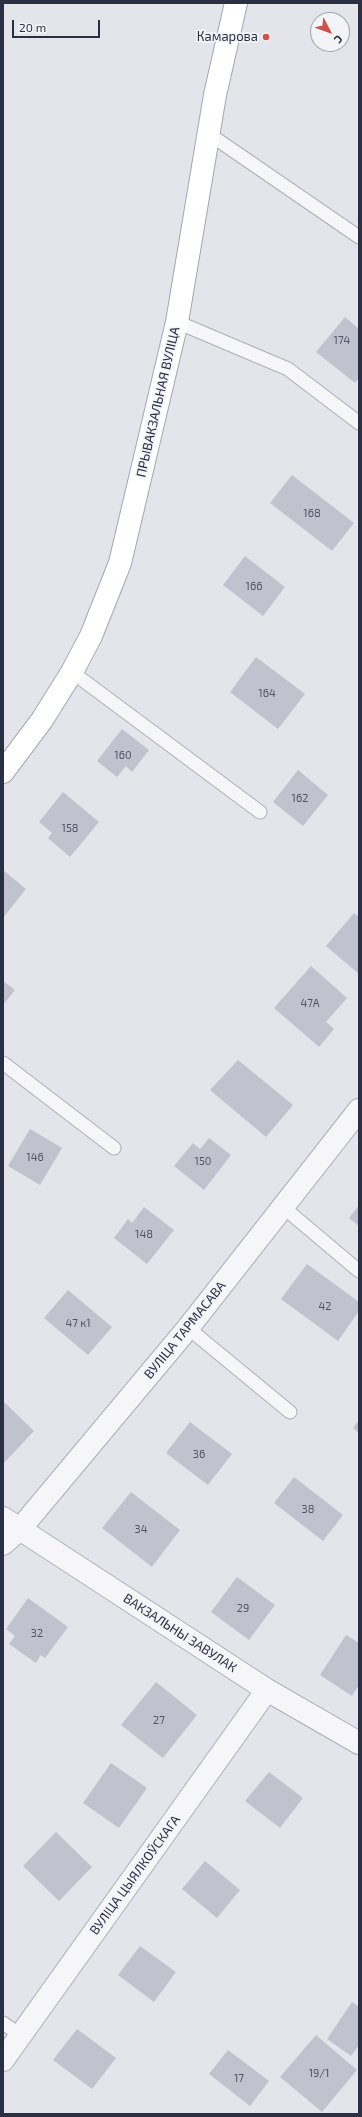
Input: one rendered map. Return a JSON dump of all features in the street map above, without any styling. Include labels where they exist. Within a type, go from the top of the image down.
[{"type":"main road","name":"ПРЫВАКЗАЛЬНАЯ ВУЛІЦА","points":[[3,772],[42,720],[72,672],[91,636],[120,563],[177,322],[209,134],[236,3]]},
{"type":"street","name":"ВУЛІЦА ТАРМАСАВА","points":[[3,1544],[12,1524],[188,1328],[359,1110]]},
{"type":"street","name":"ВАКЗАЛЬНЫ ЗАВУЛАК","points":[[12,1524],[267,1690],[359,1743]]},
{"type":"street","name":"ВУЛІЦА ЦЫЯЛКОЎСКАГА","points":[[3,2060],[11,2029],[267,1690]]},
{"type":"lane","points":[[209,134],[359,237]]},
{"type":"lane","points":[[177,322],[288,369],[359,423]]},
{"type":"lane","points":[[72,672],[260,812]]},
{"type":"lane","points":[[3,1063],[114,1148]]},
{"type":"lane","points":[[283,1207],[359,1271]]},
{"type":"lane","points":[[188,1328],[290,1412]]},
{"type":"building","points":[[345,317],[359,329],[359,378],[355,383],[316,352]]},
{"type":"building","points":[[292,475],[354,523],[332,551],[270,503]]},
{"type":"building","points":[[245,556],[285,587],[263,616],[223,585]]},
{"type":"building","points":[[256,657],[305,694],[278,729],[230,692]]},
{"type":"building","points":[[122,729],[149,750],[132,772],[126,766],[117,777],[97,761]]},
{"type":"building","points":[[298,770],[328,795],[303,826],[273,802]]},
{"type":"building","points":[[63,792],[99,822],[70,857],[48,838],[52,833],[39,822]]},
{"type":"building","points":[[3,870],[26,889],[3,918]]},
{"type":"building","points":[[354,913],[359,917],[359,974],[326,946]]},
{"type":"building","points":[[311,966],[347,998],[326,1022],[334,1029],[319,1047],[274,1008]]},
{"type":"building","points":[[3,981],[15,990],[3,1005]]},
{"type":"building","points":[[238,1060],[293,1105],[266,1137],[210,1090]]},
{"type":"building","points":[[30,1129],[62,1148],[40,1185],[8,1166]]},
{"type":"building","points":[[209,1138],[231,1155],[204,1190],[174,1166],[193,1143],[200,1149]]},
{"type":"building","points":[[359,1205],[359,1226],[349,1218]]},
{"type":"building","points":[[144,1207],[174,1230],[147,1264],[114,1238],[128,1219],[132,1223]]},
{"type":"building","points":[[307,1264],[359,1302],[359,1311],[338,1341],[281,1299]]},
{"type":"building","points":[[68,1290],[112,1327],[88,1355],[44,1318]]},
{"type":"building","points":[[3,1401],[34,1431],[3,1464]]},
{"type":"building","points":[[359,1420],[359,1433],[353,1428]]},
{"type":"building","points":[[190,1422],[232,1454],[208,1485],[166,1453]]},
{"type":"building","points":[[294,1477],[343,1515],[323,1541],[274,1503]]},
{"type":"building","points":[[131,1492],[180,1530],[152,1567],[102,1528]]},
{"type":"building","points":[[237,1577],[275,1605],[249,1640],[211,1612]]},
{"type":"building","points":[[28,1598],[68,1627],[45,1658],[41,1655],[36,1663],[9,1644],[15,1636],[6,1629]]},
{"type":"building","points":[[346,1635],[359,1643],[359,1685],[352,1696],[320,1675]]},
{"type":"building","points":[[156,1682],[197,1715],[163,1758],[121,1725]]},
{"type":"building","points":[[111,1763],[147,1788],[119,1828],[83,1803]]},
{"type":"building","points":[[269,1772],[303,1798],[280,1828],[245,1801]]},
{"type":"building","points":[[56,1832],[92,1867],[59,1901],[23,1866]]},
{"type":"building","points":[[205,1861],[240,1890],[217,1918],[182,1889]]},
{"type":"building","points":[[140,1946],[176,1972],[154,2002],[118,1975]]},
{"type":"building","points":[[352,2002],[359,2007],[359,2045],[351,2056],[327,2039]]},
{"type":"building","points":[[77,2029],[116,2058],[92,2089],[53,2060]]},
{"type":"building","points":[[316,2035],[357,2070],[322,2112],[280,2077]]},
{"type":"building","points":[[228,2050],[269,2081],[250,2106],[209,2074]]},
{"type":"place","name":"Камарова","points":[[266,37]]}]
